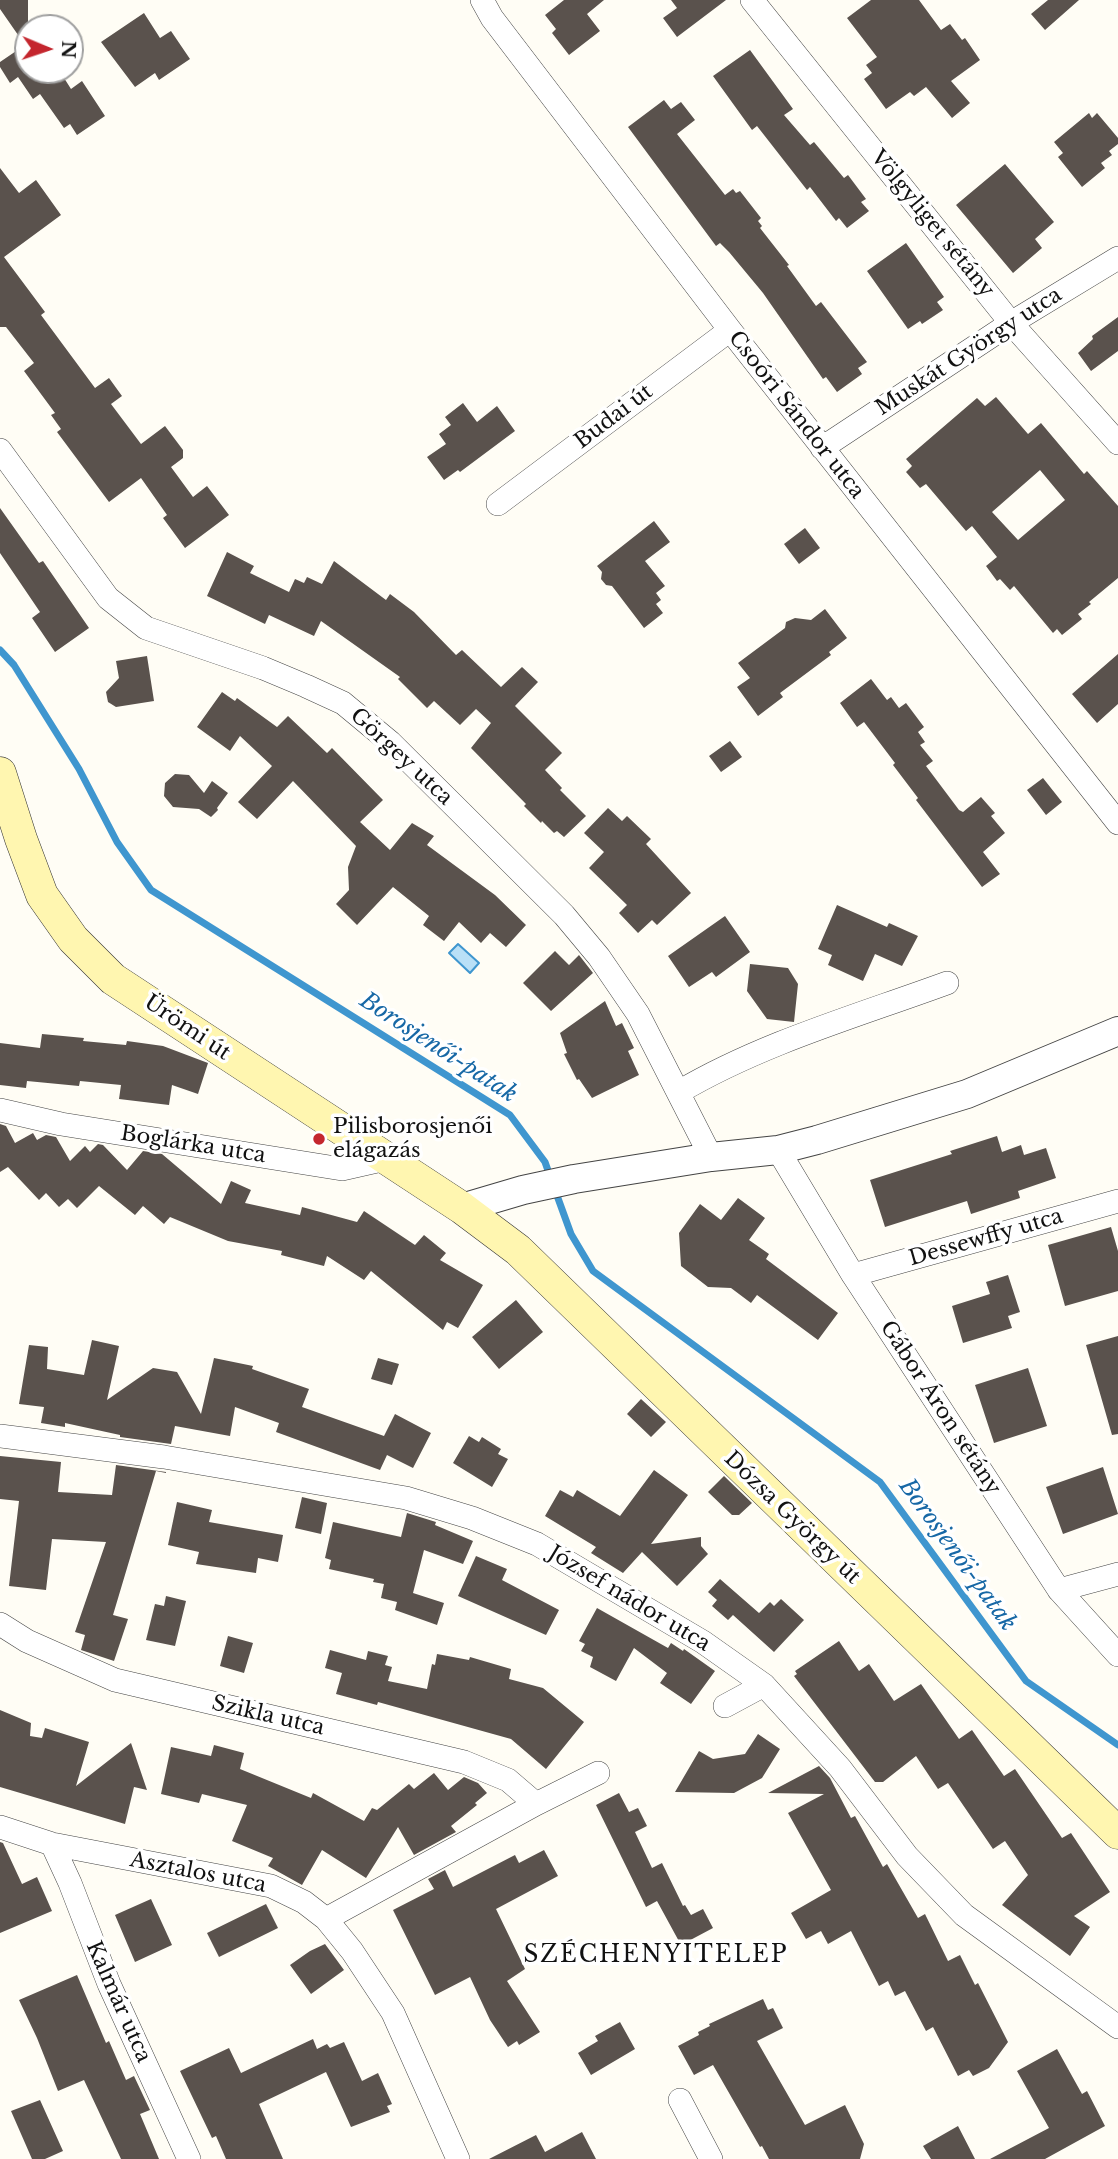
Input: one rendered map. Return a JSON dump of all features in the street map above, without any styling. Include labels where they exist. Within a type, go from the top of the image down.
[{"type":"main road","name":"Ürömi út","points":[[0,773],[20,839],[42,895],[73,939],[113,979],[462,1208]]},
{"type":"main road","name":"Dózsa György út","points":[[462,1208],[518,1250],[1118,1833]]},
{"type":"street","name":"Csoóri Sándor utca","points":[[482,0],[492,18],[730,330],[1118,823]]},
{"type":"street","name":"Völgyliget sétány","points":[[752,0],[1011,323],[1118,443]]},
{"type":"street","name":"Muskát György utca","points":[[822,448],[1011,323],[1118,258]]},
{"type":"street","name":"Budai út","points":[[498,504],[730,330]]},
{"type":"street","name":"Görgey utca","points":[[0,450],[108,598],[146,628],[263,668],[343,704],[390,742],[564,915],[599,957],[638,1014],[711,1157]]},
{"type":"street","points":[[679,1092],[709,1074],[784,1042],[947,983]]},
{"type":"street","points":[[462,1208],[523,1190],[574,1179],[711,1157],[778,1150],[967,1094],[1118,1031]]},
{"type":"street","name":"Boglárka utca","points":[[0,1110],[74,1126],[342,1169],[386,1159]]},
{"type":"street","name":"Gábor Áron sétány","points":[[778,1150],[853,1275],[1059,1590],[1118,1655]]},
{"type":"street","name":"Dessewffy utca","points":[[853,1275],[1118,1201]]},
{"type":"street","name":"József nádor utca","points":[[0,1436],[164,1457],[406,1498],[472,1518],[537,1544],[703,1642],[764,1685],[840,1768],[907,1856],[964,1915],[1118,2028]]},
{"type":"street","points":[[1059,1590],[1118,1574]]},
{"type":"street","name":"Szikla utca","points":[[0,1624],[27,1641],[115,1680],[464,1762],[508,1780],[536,1804]]},
{"type":"street","points":[[724,1706],[764,1685]]},
{"type":"street","points":[[326,1919],[597,1773]]},
{"type":"street","name":"Asztalos utca","points":[[0,1827],[52,1844],[271,1885],[304,1902],[326,1919],[352,1951],[393,2013],[458,2159]]},
{"type":"street","name":"Kalmár utca","points":[[52,1844],[109,1984],[189,2159]]},
{"type":"street","points":[[680,2100],[711,2159]]},
{"type":"water","points":[[458,944],[479,963],[470,973],[449,953]]},
{"type":"building","points":[[0,0],[28,0],[28,14],[14,14],[14,29],[0,9]]},
{"type":"building","points":[[564,0],[604,0],[587,14],[600,31],[569,55],[552,33],[556,29],[545,15]]},
{"type":"building","points":[[671,0],[726,0],[677,37],[663,18],[677,8]]},
{"type":"building","points":[[871,0],[919,0],[941,30],[950,24],[962,40],[965,38],[980,60],[951,81],[970,103],[952,118],[926,87],[914,96],[910,92],[886,109],[864,79],[872,73],[866,65],[877,57],[847,18]]},
{"type":"building","points":[[1048,0],[1079,0],[1045,30],[1031,14]]},
{"type":"building","points":[[144,13],[160,38],[171,31],[190,59],[159,80],[155,73],[135,87],[101,42]]},
{"type":"building","points":[[750,50],[793,109],[784,115],[810,145],[814,142],[844,178],[848,175],[866,199],[861,202],[869,211],[847,228],[839,218],[836,221],[810,187],[807,190],[757,126],[752,130],[713,76]]},
{"type":"building","points":[[14,52],[14,80],[10,83],[0,67],[0,62]]},
{"type":"building","points":[[23,84],[68,84],[71,89],[78,84],[84,84],[105,116],[77,135],[70,124],[64,128],[40,94],[33,99]]},
{"type":"building","points":[[664,100],[671,109],[681,102],[695,120],[677,134],[725,195],[733,189],[736,193],[740,191],[761,218],[758,221],[762,226],[760,228],[816,306],[821,302],[867,362],[858,368],[862,374],[837,392],[826,377],[823,379],[763,293],[720,243],[716,246],[628,127]]},
{"type":"building","points":[[1089,113],[1092,118],[1097,113],[1118,138],[1118,144],[1109,151],[1112,155],[1101,163],[1105,168],[1082,187],[1058,157],[1063,153],[1054,142]]},
{"type":"building","points":[[1005,164],[1054,222],[1035,239],[1042,248],[1013,273],[956,205]]},
{"type":"building","points":[[0,168],[19,193],[36,180],[61,215],[4,257],[45,312],[41,315],[95,388],[109,378],[122,396],[111,404],[141,444],[165,426],[183,450],[183,458],[171,467],[193,497],[207,486],[229,515],[185,548],[163,518],[167,515],[141,478],[109,502],[57,432],[61,429],[51,415],[55,413],[24,371],[34,363],[6,327],[0,327]]},
{"type":"building","points":[[906,243],[944,297],[937,302],[943,310],[922,324],[920,321],[908,329],[867,271]]},
{"type":"building","points":[[1118,317],[1118,351],[1091,371],[1078,353],[1093,339],[1092,336]]},
{"type":"building","points":[[996,397],[1028,434],[1041,423],[1084,474],[1087,471],[1118,506],[1118,578],[1089,602],[1091,604],[1078,614],[1082,619],[1062,635],[1057,629],[1053,633],[1014,586],[1010,590],[1000,579],[997,581],[986,566],[997,557],[972,526],[966,531],[926,484],[920,488],[906,472],[912,466],[906,459],[977,398],[985,406]],"holes":[[[1040,470],[1065,500],[1018,540],[992,512]]]},
{"type":"building","points":[[463,403],[477,422],[497,406],[515,431],[460,472],[458,470],[444,480],[427,457],[446,444],[439,434],[451,425],[445,417]]},
{"type":"building","points":[[0,508],[39,563],[43,561],[89,628],[55,652],[32,618],[40,612],[0,553]]},
{"type":"building","points":[[654,521],[670,542],[645,561],[665,586],[656,593],[661,600],[656,604],[663,613],[644,628],[612,586],[606,585],[601,579],[602,572],[597,566]]},
{"type":"building","points":[[805,528],[820,548],[799,564],[784,544]]},
{"type":"building","points":[[227,552],[254,566],[250,573],[289,592],[295,579],[304,583],[307,577],[322,584],[334,561],[386,600],[390,594],[414,612],[456,655],[462,650],[501,687],[522,667],[538,682],[515,706],[562,753],[545,770],[562,788],[560,790],[586,816],[564,837],[557,831],[554,833],[542,821],[541,823],[471,748],[491,723],[476,709],[460,725],[434,701],[427,708],[398,679],[400,677],[321,621],[314,636],[269,615],[265,624],[207,596]]},
{"type":"building","points":[[825,609],[847,638],[829,652],[831,655],[780,693],[783,697],[758,716],[737,687],[750,678],[738,663],[785,628],[786,622],[795,618],[811,620]]},
{"type":"building","points":[[1118,654],[1118,704],[1097,723],[1072,694]]},
{"type":"building","points":[[147,656],[154,701],[116,707],[108,702],[106,692],[119,678],[116,661]]},
{"type":"building","points":[[871,679],[887,700],[891,697],[899,708],[906,703],[924,727],[918,732],[925,742],[920,745],[933,761],[926,766],[959,810],[963,812],[981,797],[995,813],[991,816],[1005,833],[983,852],[1000,874],[982,887],[916,800],[918,798],[893,765],[895,763],[864,722],[857,727],[840,703]]},
{"type":"building","points":[[222,692],[235,701],[237,698],[277,727],[288,716],[327,753],[332,748],[383,800],[360,822],[390,850],[412,823],[434,836],[427,845],[495,895],[526,925],[506,947],[490,933],[481,943],[459,922],[444,941],[423,925],[429,916],[393,887],[357,925],[336,904],[349,890],[348,867],[356,846],[293,781],[257,819],[238,802],[272,766],[240,736],[230,751],[197,727]]},
{"type":"building","points":[[730,741],[742,757],[721,772],[709,756]]},
{"type":"building","points":[[175,774],[189,775],[204,793],[212,781],[228,793],[211,817],[199,809],[173,807],[164,796],[165,783]]},
{"type":"building","points":[[1043,778],[1062,802],[1046,815],[1027,790]]},
{"type":"building","points":[[608,808],[622,821],[627,816],[651,839],[646,844],[691,893],[657,925],[652,920],[638,933],[619,913],[627,905],[589,868],[604,852],[584,833]]},
{"type":"building","points":[[837,905],[887,927],[889,923],[918,936],[902,966],[875,954],[863,981],[828,965],[832,955],[818,949]]},
{"type":"building","points":[[725,916],[750,952],[716,977],[712,972],[689,987],[668,956]]},
{"type":"building","points":[[555,951],[569,965],[579,955],[593,973],[551,1011],[523,983]]},
{"type":"building","points":[[750,964],[788,968],[798,984],[794,1022],[767,1019],[747,991]]},
{"type":"building","points":[[605,1001],[616,1026],[622,1023],[634,1048],[628,1051],[639,1075],[592,1098],[579,1079],[577,1080],[564,1054],[567,1053],[560,1033]]},
{"type":"building","points":[[42,1034],[84,1038],[83,1041],[126,1045],[127,1041],[163,1046],[208,1063],[198,1094],[172,1085],[169,1105],[119,1099],[121,1085],[80,1081],[79,1086],[27,1081],[26,1088],[0,1085],[0,1043],[40,1048]]},
{"type":"building","points":[[0,1124],[6,1126],[15,1143],[33,1133],[37,1140],[46,1135],[56,1137],[70,1161],[85,1146],[90,1152],[98,1144],[103,1145],[127,1170],[143,1151],[162,1154],[221,1204],[231,1181],[251,1190],[245,1203],[300,1215],[302,1207],[357,1222],[364,1211],[415,1245],[424,1235],[446,1253],[440,1260],[483,1285],[458,1328],[447,1322],[443,1330],[371,1271],[364,1280],[327,1256],[324,1266],[281,1255],[282,1251],[228,1241],[170,1217],[164,1224],[143,1206],[135,1215],[99,1186],[77,1208],[68,1199],[59,1207],[46,1193],[39,1200],[8,1167],[0,1172]]},
{"type":"building","points":[[997,1136],[1002,1152],[1021,1145],[1024,1155],[1046,1148],[1056,1178],[1018,1191],[1020,1198],[971,1214],[967,1201],[885,1227],[870,1180],[952,1154],[950,1151]]},
{"type":"building","points":[[738,1198],[765,1218],[749,1240],[769,1254],[766,1259],[838,1313],[818,1340],[757,1295],[751,1303],[731,1288],[708,1287],[681,1266],[679,1233],[700,1204],[721,1220]]},
{"type":"building","points":[[1111,1227],[1118,1251],[1118,1291],[1065,1306],[1048,1245]]},
{"type":"building","points":[[1008,1275],[1020,1312],[1008,1316],[1012,1328],[963,1343],[952,1306],[990,1294],[986,1282]]},
{"type":"building","points":[[516,1300],[543,1332],[499,1369],[472,1337]]},
{"type":"building","points":[[1118,1336],[1118,1434],[1112,1435],[1086,1345]]},
{"type":"building","points":[[92,1340],[119,1346],[107,1400],[153,1368],[177,1372],[201,1414],[214,1358],[253,1366],[252,1369],[309,1389],[302,1407],[384,1436],[395,1414],[431,1433],[413,1468],[387,1455],[380,1470],[276,1432],[279,1423],[235,1407],[230,1436],[175,1426],[171,1444],[120,1437],[65,1423],[65,1427],[41,1423],[44,1407],[19,1404],[29,1345],[48,1347],[47,1369],[84,1375]]},
{"type":"building","points":[[378,1358],[399,1364],[392,1385],[371,1379]]},
{"type":"building","points":[[1028,1368],[1047,1426],[994,1443],[975,1385]]},
{"type":"building","points":[[641,1399],[666,1422],[651,1437],[627,1414]]},
{"type":"building","points":[[469,1436],[479,1442],[482,1437],[501,1449],[498,1454],[508,1459],[492,1487],[453,1463]]},
{"type":"building","points":[[0,1456],[61,1462],[58,1492],[112,1495],[116,1465],[166,1472],[156,1471],[113,1615],[128,1619],[114,1661],[81,1650],[85,1635],[75,1632],[106,1542],[52,1539],[46,1590],[9,1586],[19,1501],[0,1499]]},
{"type":"building","points":[[1103,1467],[1118,1514],[1063,1534],[1046,1487]]},
{"type":"building","points":[[654,1470],[688,1495],[651,1544],[701,1537],[701,1546],[708,1554],[677,1586],[642,1552],[623,1573],[591,1553],[596,1547],[545,1516],[560,1490],[573,1497],[577,1490],[620,1516]]},
{"type":"building","points":[[724,1476],[752,1503],[739,1515],[732,1515],[708,1492]]},
{"type":"building","points":[[302,1497],[327,1503],[321,1534],[295,1528]]},
{"type":"building","points":[[177,1502],[212,1510],[209,1522],[283,1535],[278,1562],[258,1558],[256,1573],[196,1564],[199,1552],[168,1545]]},
{"type":"building","points":[[407,1513],[436,1522],[435,1525],[473,1541],[463,1564],[424,1550],[413,1593],[444,1603],[437,1625],[395,1610],[397,1602],[381,1598],[384,1584],[373,1582],[374,1579],[329,1569],[331,1560],[325,1558],[333,1522],[401,1537]]},
{"type":"building","points":[[476,1556],[507,1569],[502,1580],[559,1610],[546,1635],[458,1596]]},
{"type":"building","points":[[720,1579],[759,1613],[770,1602],[774,1606],[781,1599],[804,1620],[774,1652],[733,1615],[728,1620],[712,1606],[717,1600],[708,1592]]},
{"type":"building","points":[[166,1596],[186,1601],[175,1646],[146,1640],[155,1604],[164,1606]]},
{"type":"building","points":[[597,1608],[668,1648],[671,1643],[683,1651],[684,1649],[715,1671],[691,1704],[660,1683],[667,1673],[634,1648],[616,1681],[590,1667],[593,1657],[581,1651],[585,1644],[579,1641]]},
{"type":"building","points":[[228,1636],[253,1643],[244,1673],[220,1666]]},
{"type":"building","points":[[839,1641],[859,1671],[869,1664],[894,1701],[921,1684],[959,1739],[972,1730],[1004,1776],[1015,1769],[1062,1838],[1071,1833],[1110,1892],[1074,1916],[1090,1927],[1070,1956],[1002,1905],[1028,1875],[1005,1841],[993,1849],[948,1783],[938,1789],[916,1756],[883,1782],[875,1782],[794,1676],[797,1674],[795,1671]]},
{"type":"building","points":[[330,1650],[366,1660],[368,1651],[388,1656],[385,1665],[392,1667],[388,1681],[427,1689],[437,1654],[469,1660],[470,1657],[511,1669],[509,1679],[543,1688],[584,1722],[546,1769],[511,1739],[378,1702],[377,1705],[336,1694],[342,1673],[325,1668]]},
{"type":"building","points":[[0,1710],[31,1723],[30,1736],[42,1738],[45,1728],[89,1742],[76,1786],[131,1743],[147,1790],[134,1787],[125,1824],[0,1787]]},
{"type":"building","points":[[758,1734],[780,1749],[762,1778],[734,1793],[675,1792],[699,1751],[713,1759],[745,1754]]},
{"type":"building","points":[[214,1745],[244,1753],[240,1769],[311,1798],[313,1793],[364,1821],[372,1808],[377,1810],[409,1784],[414,1789],[434,1773],[448,1790],[464,1777],[478,1783],[487,1793],[451,1826],[456,1832],[414,1855],[398,1827],[366,1878],[322,1850],[302,1885],[268,1866],[273,1858],[232,1841],[247,1805],[202,1794],[199,1803],[161,1794],[171,1747],[211,1756]]},
{"type":"building","points":[[819,1766],[830,1778],[851,1818],[855,1816],[883,1867],[887,1864],[918,1918],[925,1914],[948,1961],[960,1955],[975,1985],[978,1983],[1008,2042],[989,2068],[973,2076],[969,2070],[958,2076],[933,2027],[926,2031],[905,1991],[895,1996],[888,1981],[879,1986],[851,1931],[828,1944],[821,1931],[806,1939],[791,1913],[831,1890],[788,1813],[824,1794],[768,1793]]},
{"type":"building","points":[[619,1793],[629,1812],[638,1808],[647,1826],[635,1832],[652,1868],[662,1863],[683,1906],[685,1905],[691,1915],[703,1909],[713,1928],[681,1945],[657,1901],[646,1907],[596,1805]]},
{"type":"building","points":[[0,1842],[3,1843],[22,1884],[37,1877],[52,1911],[0,1933]]},
{"type":"building","points":[[544,1850],[558,1876],[496,1909],[525,1969],[507,1981],[540,2032],[519,2045],[517,2041],[508,2047],[490,2020],[470,1977],[435,1995],[393,1910],[434,1889],[428,1879],[445,1870],[453,1887],[515,1855],[519,1863]]},
{"type":"building","points":[[151,1899],[172,1945],[135,1962],[115,1915]]},
{"type":"building","points":[[266,1904],[278,1928],[219,1957],[207,1933]]},
{"type":"building","points":[[325,1944],[344,1970],[311,1994],[290,1965]]},
{"type":"building","points":[[77,1975],[106,2043],[109,2041],[126,2080],[134,2076],[150,2110],[140,2114],[159,2159],[121,2159],[84,2080],[58,2091],[19,2000]]},
{"type":"building","points":[[763,1999],[768,2010],[773,2008],[783,2028],[757,2041],[805,2125],[845,2105],[864,2144],[860,2159],[769,2159],[713,2065],[694,2075],[678,2046],[699,2035],[698,2032],[710,2026],[709,2024]]},
{"type":"building","points":[[620,2022],[635,2049],[591,2075],[578,2053],[598,2041],[595,2036]]},
{"type":"building","points":[[313,2039],[317,2049],[327,2044],[330,2048],[344,2042],[362,2081],[378,2073],[392,2104],[387,2106],[390,2112],[351,2127],[326,2072],[259,2104],[283,2159],[226,2159],[216,2136],[212,2138],[180,2071],[229,2048],[241,2073]]},
{"type":"building","points":[[1057,2049],[1082,2094],[1087,2091],[1105,2126],[1045,2159],[990,2159],[1049,2128],[1017,2071]]},
{"type":"building","points":[[40,2100],[63,2151],[45,2159],[32,2159],[11,2111]]},
{"type":"building","points":[[958,2126],[975,2159],[931,2159],[923,2146]]},
{"type":"building","points":[[582,2132],[596,2159],[489,2159],[536,2135],[545,2152]]},
{"type":"waterway","name":"Borosjenői-patak","points":[[0,650],[14,665],[79,769],[117,842],[151,890],[510,1115],[545,1162],[551,1179]]},
{"type":"waterway","name":"Borosjenői-patak","points":[[555,1190],[571,1234],[593,1271],[880,1482],[1026,1681],[1118,1745]]},
{"type":"place","name":"Pilisborosjenői elágazás","points":[[319,1139]]},
{"type":"district","name":"SZÉCHENYITELEP","points":[[656,1956]]}]
